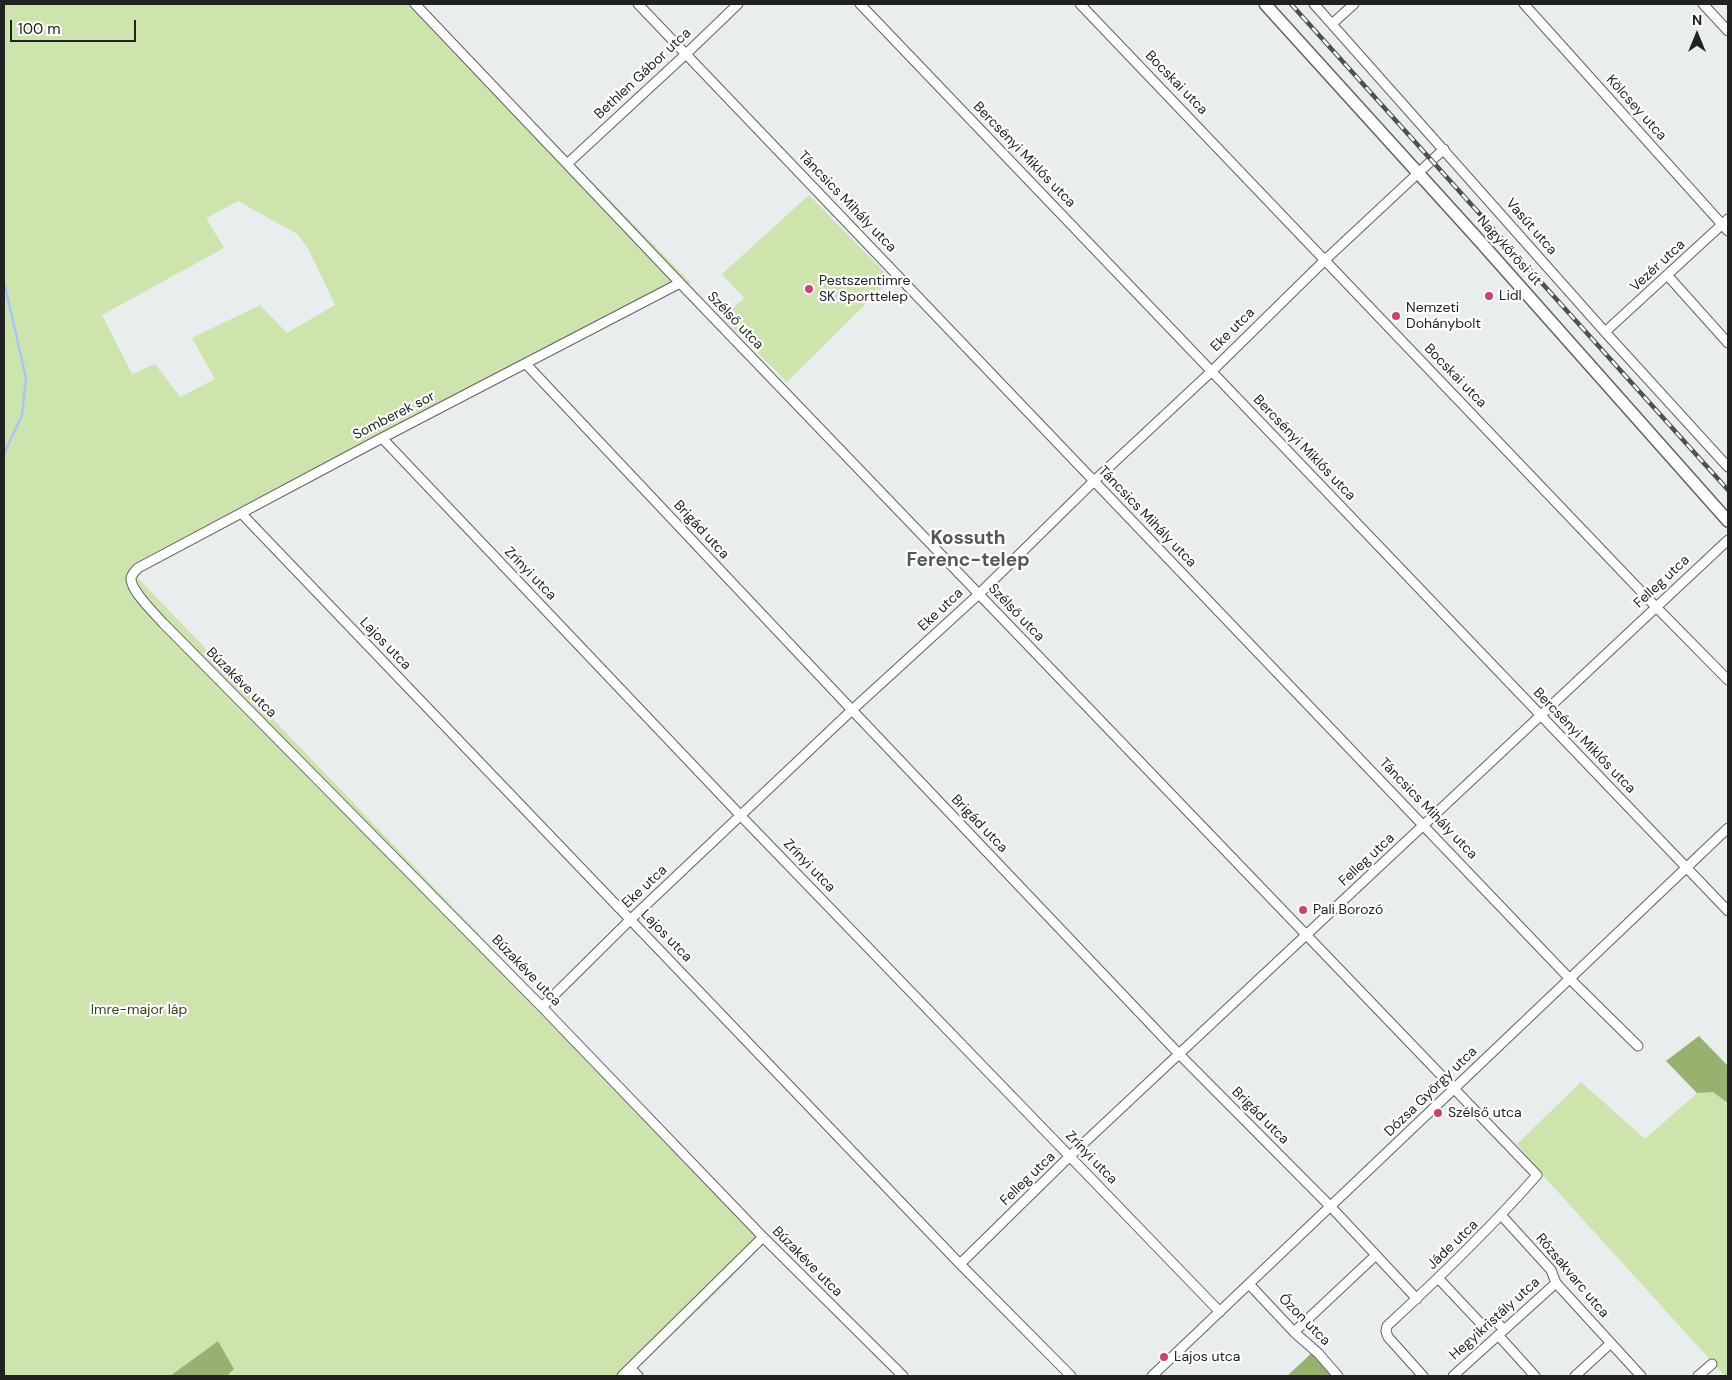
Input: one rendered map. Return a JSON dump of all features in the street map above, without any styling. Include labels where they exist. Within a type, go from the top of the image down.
[{"type":"main road","name":"Nagykőrösi út","points":[[1265,4],[1418,172],[1728,521]]},
{"type":"street","name":"Szélső utca","points":[[415,4],[680,283],[1537,1175]]},
{"type":"street","name":"Táncsics Mihály utca","points":[[638,4],[1569,978],[1638,1046]]},
{"type":"street","name":"Bethlen Gábor utca","points":[[567,164],[738,4]]},
{"type":"street","name":"Bercsényi Miklós utca","points":[[860,4],[1728,911]]},
{"type":"street","name":"Bocskai utca","points":[[1080,4],[1728,680]]},
{"type":"street","name":"Vasút utca","points":[[1314,4],[1605,332],[1728,467]]},
{"type":"street","points":[[1332,24],[1354,4]]},
{"type":"street","name":"Kölcsey utca","points":[[1524,4],[1726,225]]},
{"type":"street","points":[[1704,4],[1728,31]]},
{"type":"street","name":"Eke utca","points":[[542,1007],[631,919],[852,710],[979,594],[1094,481],[1444,149]]},
{"type":"street","name":"Vezér utca","points":[[1605,332],[1726,225]]},
{"type":"street","points":[[1668,276],[1728,343]]},
{"type":"street","name":"Somberek sor","points":[[132,583],[133,574],[138,568],[382,438],[680,283]]},
{"type":"street","name":"Brigád utca","points":[[526,364],[1179,1054],[1330,1207],[1417,1299]]},
{"type":"street","name":"Zrínyi utca","points":[[382,438],[742,816],[1220,1312]]},
{"type":"street","name":"Lajos utca","points":[[241,513],[960,1264],[1072,1376]]},
{"type":"street","name":"Felleg utca","points":[[960,1264],[1070,1156],[1728,540]]},
{"type":"street","name":"Búzakéve utca","points":[[132,583],[143,601],[163,623],[542,1007],[763,1237],[903,1376]]},
{"type":"street","name":"Dózsa György utca","points":[[1152,1376],[1728,828]]},
{"type":"street","name":"Jáde utca","points":[[1423,1376],[1388,1337],[1387,1326],[1502,1216],[1537,1175]]},
{"type":"street","name":"Rózsakvarc utca","points":[[1502,1216],[1551,1270],[1556,1283],[1641,1376]]},
{"type":"street","points":[[622,1376],[763,1237]]},
{"type":"street","points":[[1294,1332],[1376,1255]]},
{"type":"street","points":[[1438,1278],[1485,1328],[1495,1320],[1501,1333],[1535,1376]]},
{"type":"street","name":"Hegyikristály utca","points":[[1453,1376],[1556,1283]]},
{"type":"street","name":"Ózon utca","points":[[1249,1284],[1294,1332],[1319,1354],[1338,1376]]},
{"type":"street","points":[[1575,1376],[1611,1343]]},
{"type":"street","points":[[1698,1376],[1712,1364]]},
{"type":"street","points":[[630,1368],[638,1376]]},
{"type":"green space","name":"Imre-major láp","points":[[4,4],[419,4],[691,283],[599,328],[136,576],[770,1238],[629,1376],[227,1376],[234,1369],[218,1341],[170,1376],[4,1376]],"holes":[[[238,201],[297,234],[308,248],[335,305],[287,333],[260,305],[192,338],[215,379],[180,397],[155,364],[132,374],[102,315],[224,248],[206,218]]]},
{"type":"green space","name":"Pestszentimre SK Sporttelep","points":[[809,195],[891,279],[787,382],[723,318],[744,298],[722,274]]},
{"type":"green space","points":[[1699,1036],[1728,1066],[1728,1103],[1713,1092],[1697,1093],[1666,1061]]},
{"type":"green space","points":[[1581,1082],[1645,1139],[1697,1093],[1713,1091],[1728,1103],[1728,1376],[1725,1376],[1538,1170],[1517,1144]]},
{"type":"green space","points":[[218,1341],[234,1369],[227,1376],[170,1376]]},
{"type":"green space","points":[[1316,1349],[1340,1376],[1287,1376]]},
{"type":"waterway","points":[[4,282],[26,378],[22,415],[4,454]]},
{"type":"railway","points":[[1291,4],[1728,490]]},
{"type":"place","name":"Pestszentimre SK Sporttelep","points":[[809,289]]},
{"type":"place","name":"Lidl","points":[[1489,296]]},
{"type":"place","name":"Nemzeti Dohánybolt","points":[[1396,316]]},
{"type":"place","name":"Pali Borozó","points":[[1303,910]]},
{"type":"place","name":"Szélső utca","points":[[1438,1113]]},
{"type":"place","name":"Lajos utca","points":[[1164,1357]]},
{"type":"district","name":"Kossuth Ferenc-telep","points":[[968,550]]}]
